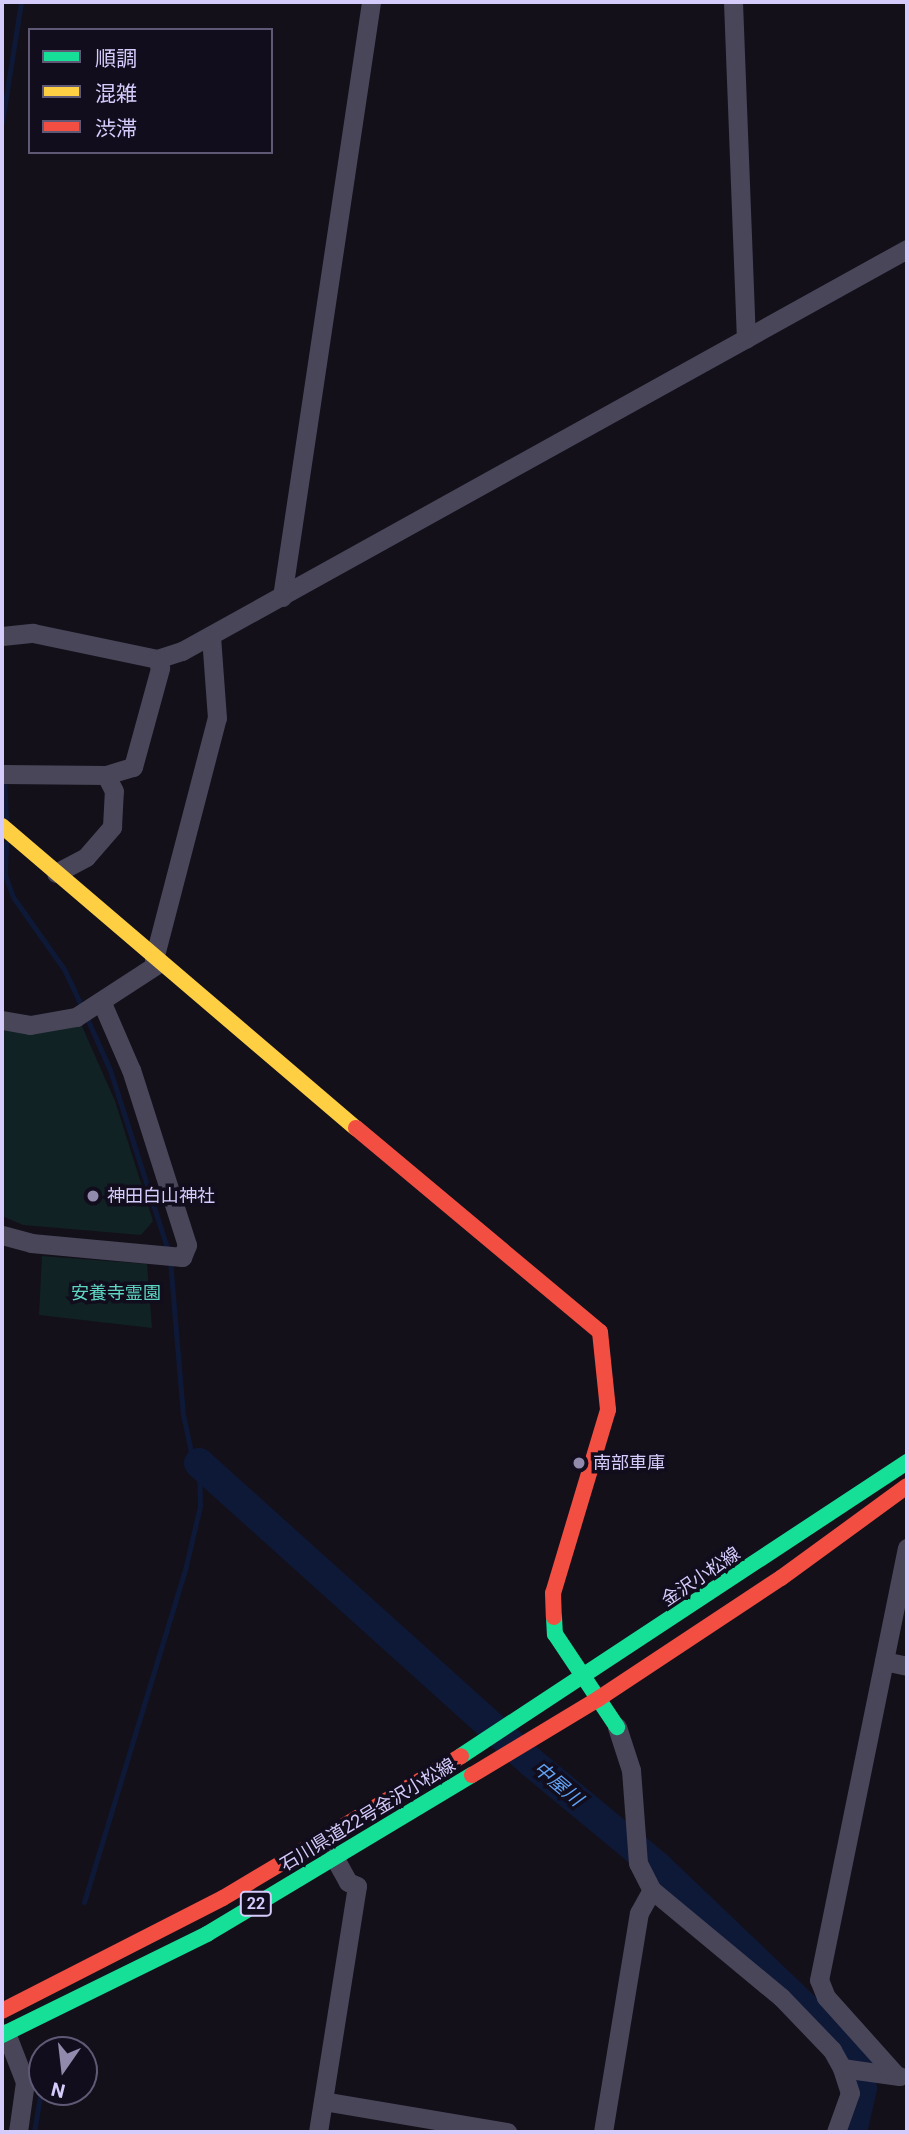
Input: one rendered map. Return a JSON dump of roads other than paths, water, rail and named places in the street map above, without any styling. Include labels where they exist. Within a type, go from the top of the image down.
[{"type":"main road","points":[[6,829],[156,961],[600,1332],[607,1367],[608,1410],[553,1593],[555,1633],[580,1675],[617,1727]]},
{"type":"main road","name":"金沢小松線","points":[[514,1719],[580,1675],[648,1636],[907,1462]]},
{"type":"main road","name":"22","points":[[598,1699],[781,1578],[907,1486]]},
{"type":"main road","name":"石川県道22号金沢小松線","points":[[4,2034],[207,1934],[598,1699]]},
{"type":"main road","name":"石川県道22号金沢小松線","points":[[2,2011],[223,1898],[479,1743],[514,1719]]},
{"type":"street","points":[[282,597],[371,2]]},
{"type":"street","points":[[733,2],[746,339]]},
{"type":"street","points":[[2,636],[33,633],[157,659],[211,637],[907,249]]},
{"type":"street","points":[[2,1020],[30,1026],[90,1009],[156,961],[217,718],[211,637]]},
{"type":"street","points":[[6,774],[106,775],[133,767],[157,678],[157,659]]},
{"type":"street","points":[[56,873],[86,858],[112,827],[114,791],[106,775]]},
{"type":"street","points":[[2,1236],[32,1243],[182,1257],[187,1245],[131,1070],[90,1009]]},
{"type":"street","points":[[902,2076],[826,1997],[819,1980],[907,1548]]},
{"type":"street","points":[[884,1661],[907,1666]]},
{"type":"street","points":[[617,1727],[631,1770],[638,1863],[652,1890],[781,1997],[832,2050],[856,2069],[902,2076]]},
{"type":"street","points":[[318,2132],[357,1886],[348,1882],[334,1857]]},
{"type":"street","points":[[603,2132],[639,1913],[652,1890]]},
{"type":"street","points":[[4,2034],[25,2082],[18,2132]]},
{"type":"street","points":[[836,2132],[856,2069]]},
{"type":"street","points":[[323,2101],[507,2132]]},
{"type":"waterway","points":[[2,122],[21,2]]},
{"type":"waterway","points":[[4,777],[6,819]]},
{"type":"waterway","points":[[6,843],[5,875],[13,897],[64,969],[82,1007]]},
{"type":"waterway","points":[[86,1016],[110,1070],[168,1251]]},
{"type":"waterway","points":[[84,1902],[185,1570],[200,1506],[199,1463],[191,1452],[183,1415],[170,1261]]},
{"type":"waterway","name":"中屋川","points":[[199,1463],[531,1762],[658,1867],[845,2046],[858,2060],[862,2088],[852,2132]]},
{"type":"waterway","points":[[34,2132],[38,2106]]},
{"type":"place","name":"神田白山神社","points":[[93,1196]]},
{"type":"place","name":"南部車庫","points":[[579,1463]]},
{"type":"park label","name":"安養寺霊園","points":[[116,1293]]}]
